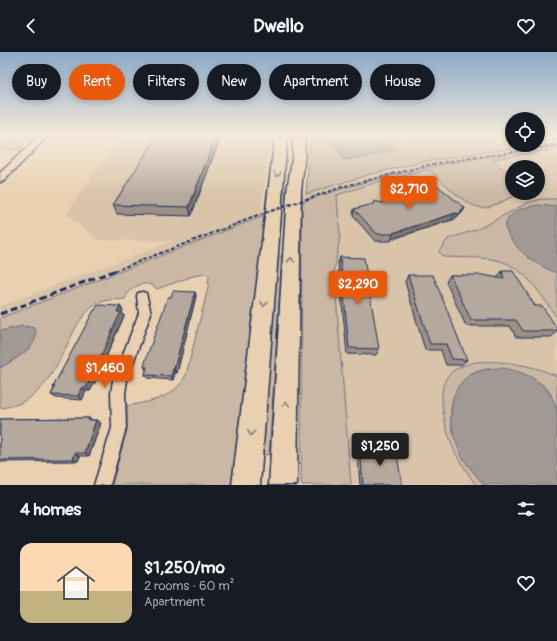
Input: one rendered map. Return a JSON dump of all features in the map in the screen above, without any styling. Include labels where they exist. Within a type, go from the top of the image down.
[{"type":"highway","points":[[246,485],[279,156]]},
{"type":"highway","points":[[283,485],[294,191],[299,156]]},
{"type":"main road","points":[[0,179],[23,156]]},
{"type":"street","points":[[102,485],[118,431],[118,393],[120,380],[145,312],[142,296]]},
{"type":"shaded area","points":[[106,156],[269,156],[261,208],[266,206],[265,219],[0,322],[0,306],[173,241],[97,240],[66,214]]},
{"type":"shaded area","points":[[309,156],[459,156],[422,162],[371,174],[306,194]]},
{"type":"shaded area","points":[[341,156],[371,156],[368,157],[344,160]]},
{"type":"shaded area","points":[[461,156],[557,156],[557,485],[310,485],[302,195],[371,174],[422,162]]},
{"type":"shaded area","points":[[492,156],[510,156],[492,159],[505,171],[505,200],[488,207],[473,205],[458,196],[428,170],[377,182],[337,195],[340,237],[334,272],[351,485],[301,485],[302,202],[365,182],[428,167]]},
{"type":"shaded area","points":[[545,199],[557,199],[557,318],[530,281],[513,267],[503,262],[491,259],[445,257],[441,255],[439,251],[448,239],[480,228],[527,203]]},
{"type":"shaded area","points":[[540,205],[557,207],[557,273],[533,261],[519,249],[513,242],[505,227],[509,217],[518,210]]},
{"type":"shaded area","points":[[266,215],[232,485],[112,485],[127,429],[127,406],[161,398],[175,389],[186,375],[208,288],[209,276],[206,274],[193,276],[157,289],[148,284],[139,285],[127,294],[125,299],[98,303],[80,320],[58,363],[36,393],[26,400],[14,405],[0,408],[0,368],[17,358],[31,347],[28,326],[0,331],[0,318]]},
{"type":"shaded area","points":[[275,256],[282,256],[269,455],[259,454]]},
{"type":"shaded area","points":[[22,326],[35,328],[35,341],[25,352],[0,368],[0,331]]},
{"type":"shaded area","points":[[476,362],[517,364],[538,369],[557,376],[557,412],[551,395],[545,387],[529,377],[507,369],[493,368],[480,371],[469,377],[460,386],[454,397],[451,411],[454,436],[464,458],[484,485],[476,485],[456,454],[446,427],[442,404],[442,394],[447,377],[456,369]]},
{"type":"shaded area","points":[[501,368],[520,372],[537,381],[544,387],[555,403],[557,413],[557,485],[484,485],[465,462],[458,448],[454,437],[451,412],[457,389],[464,380],[474,373]]},
{"type":"building","points":[[144,156],[208,156],[189,207],[113,205]]},
{"type":"building","points":[[438,186],[465,208],[458,214],[456,213],[393,234],[377,234],[354,209],[373,204],[374,201],[383,203],[385,196],[395,198],[400,196],[402,191],[416,194],[418,187],[427,189]]},
{"type":"building","points":[[340,257],[364,258],[379,349],[349,348]]},
{"type":"building","points":[[502,271],[513,271],[535,306],[542,306],[557,328],[557,331],[523,331],[516,320],[471,320],[450,275],[483,275],[504,279]]},
{"type":"building","points":[[408,275],[433,275],[467,360],[452,359],[446,344],[430,344]]},
{"type":"building","points":[[173,291],[195,292],[174,369],[171,376],[145,375],[147,367],[144,367],[147,356],[168,297],[171,297]]},
{"type":"building","points":[[98,305],[120,306],[117,312],[121,312],[86,388],[82,388],[78,396],[51,395],[55,387],[53,387]]},
{"type":"building","points":[[89,418],[88,420],[96,420],[85,453],[75,453],[73,459],[0,460],[0,419]]},
{"type":"building","points":[[360,446],[396,449],[402,485],[363,485]]},
{"type":"railway","points":[[114,271],[265,213],[345,186],[432,164],[483,156]]},
{"type":"railway","points":[[0,314],[116,270]]}]
